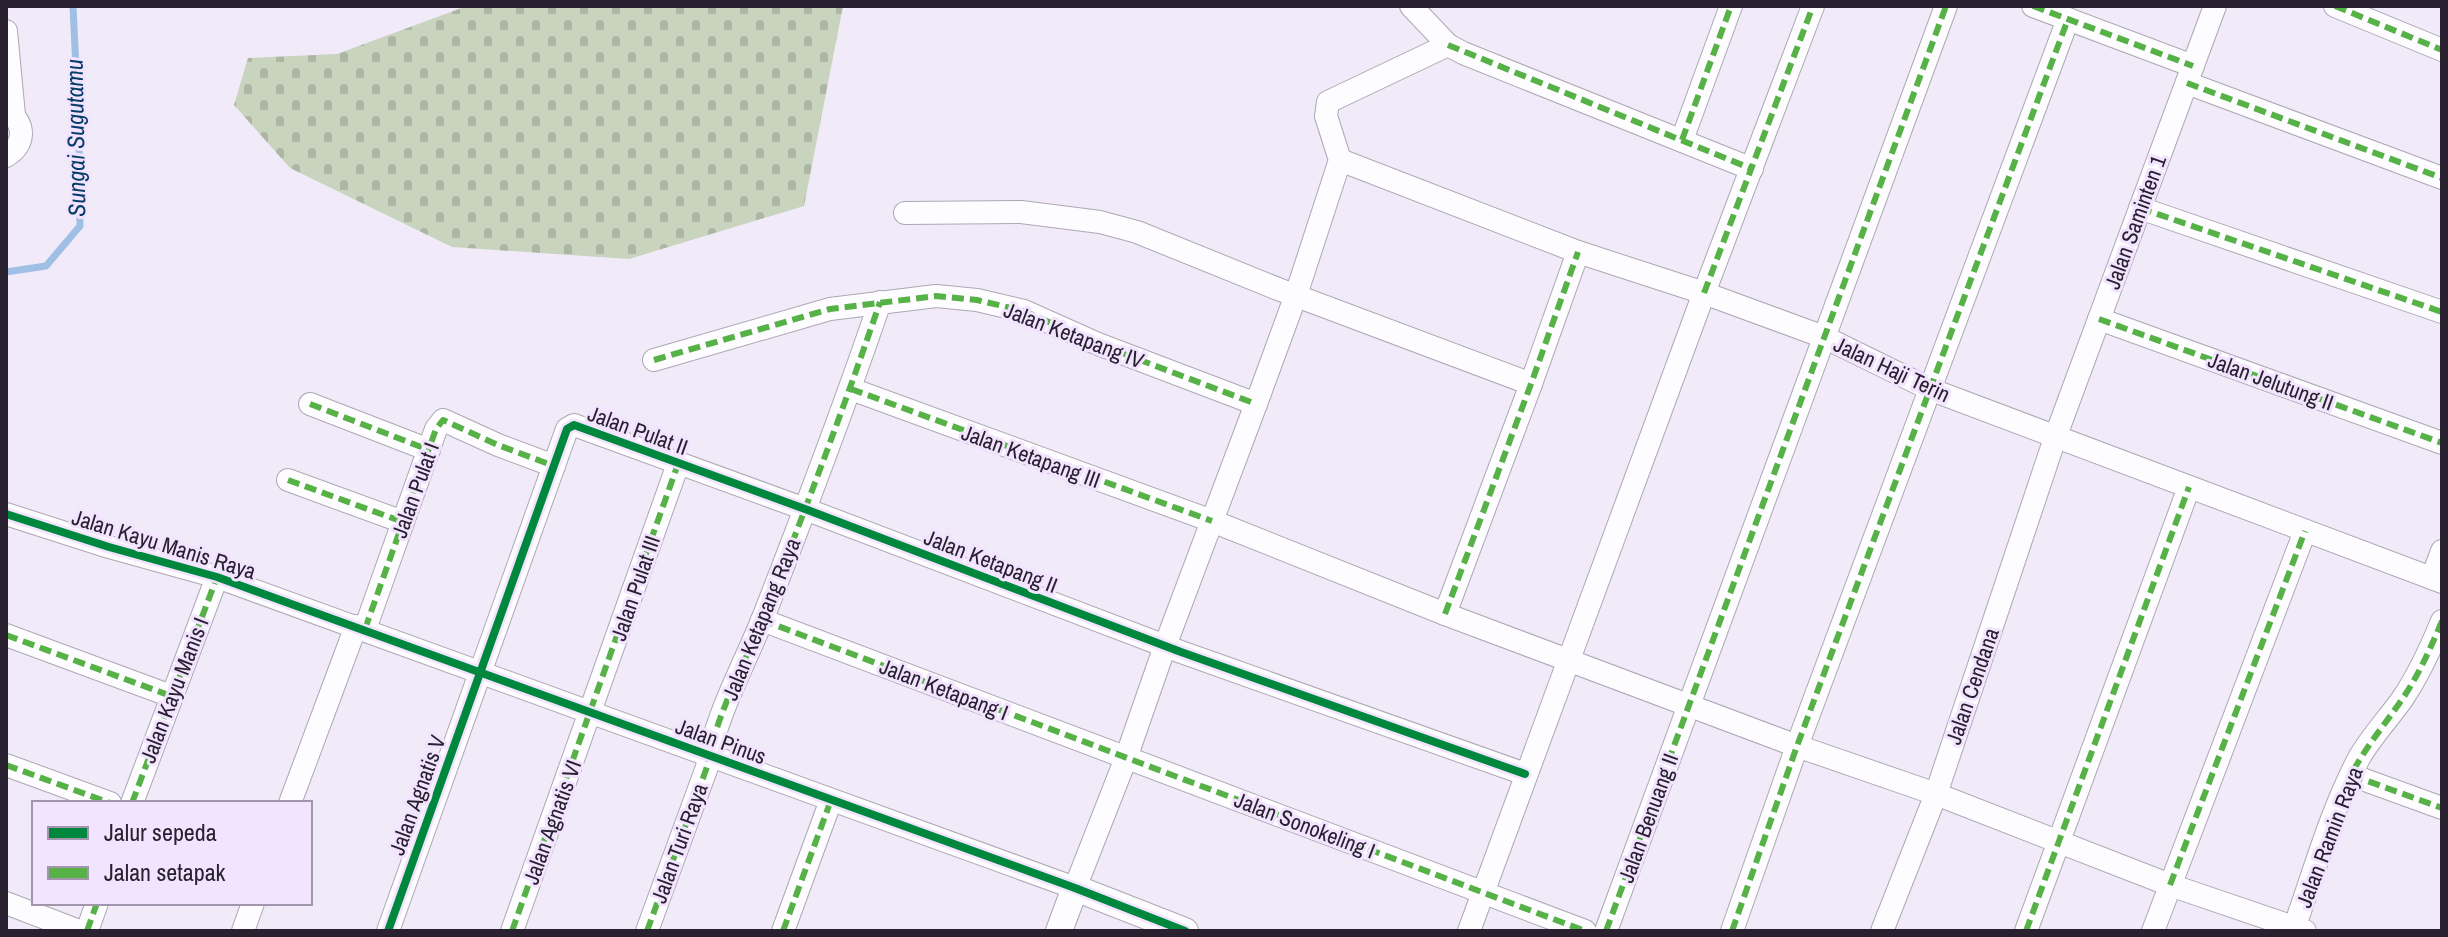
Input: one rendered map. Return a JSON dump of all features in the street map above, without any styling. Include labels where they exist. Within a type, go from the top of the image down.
[{"type":"street","points":[[1411,6],[1456,49],[1752,169]]},
{"type":"street","points":[[1682,140],[1731,6]]},
{"type":"street","points":[[1469,931],[1813,6]]},
{"type":"street","name":"Jalan Benuang II","points":[[1606,931],[1946,6]]},
{"type":"street","points":[[2033,6],[2442,178]]},
{"type":"street","name":"Jalan Saminten 1","points":[[2055,438],[2215,6]]},
{"type":"street","points":[[2335,6],[2442,50]]},
{"type":"street","points":[[1732,931],[1797,746],[2068,19]]},
{"type":"street","points":[[6,31],[10,113],[22,129],[22,137],[14,151],[6,156]]},
{"type":"street","points":[[1059,931],[1296,295],[1337,152],[1326,116],[1328,102],[1456,49]]},
{"type":"street","name":"Jalan Haji Terin","points":[[1337,152],[1578,252],[1824,337],[1932,390],[2055,438],[2437,580]]},
{"type":"street","points":[[2140,208],[2442,312]]},
{"type":"street","points":[[905,213],[1021,212],[1100,222],[1137,232],[1531,384]]},
{"type":"street","points":[[1445,614],[1578,252]]},
{"type":"street","name":"Jalan Ketapang IV","points":[[654,360],[830,309],[936,296],[977,300],[1024,311],[1098,344],[1256,404]]},
{"type":"street","name":"Jalan Ketapang Raya","points":[[709,755],[713,738],[851,389],[880,302]]},
{"type":"street","name":"Jalan Jelutung II","points":[[2099,319],[2442,443]]},
{"type":"street","name":"Jalan Ketapang III","points":[[851,389],[1212,521],[1445,614],[1690,706],[1936,794],[2057,843],[2298,930]]},
{"type":"street","points":[[310,404],[429,450]]},
{"type":"street","name":"Jalan Pulat I","points":[[291,801],[403,522],[436,429],[443,420],[554,466]]},
{"type":"street","name":"Jalan Pulat II","points":[[481,672],[567,429],[574,425],[805,509]]},
{"type":"street","name":"Jalan Cendana","points":[[1882,931],[1936,794],[2055,438]]},
{"type":"street","name":"Jalan Pulat III","points":[[591,712],[678,464]]},
{"type":"street","points":[[288,480],[403,522]]},
{"type":"street","points":[[2026,931],[2189,487]]},
{"type":"street","name":"Jalan Ketapang II","points":[[805,509],[1165,646],[1525,774]]},
{"type":"street","name":"Jalan Kayu Manis Raya","points":[[6,514],[217,577],[360,627]]},
{"type":"street","points":[[2153,931],[2305,531]]},
{"type":"street","points":[[2437,580],[2442,551]]},
{"type":"street","name":"Jalan Kayu Manis I","points":[[133,801],[217,577]]},
{"type":"street","name":"Jalan Ketapang I","points":[[762,620],[1126,758]]},
{"type":"street","name":"Jalan Ramin Raya","points":[[2298,930],[2337,806],[2351,775],[2362,753],[2422,666],[2442,621]]},
{"type":"street","name":"Jalan Pinus","points":[[360,627],[1075,888]]},
{"type":"street","points":[[6,635],[171,696]]},
{"type":"street","name":"Jalan Agnatis V","points":[[388,931],[481,672]]},
{"type":"street","name":"Jalan Agnatis VI","points":[[512,931],[591,712]]},
{"type":"street","name":"Jalan Turi Raya","points":[[647,931],[709,755]]},
{"type":"street","name":"Jalan Sonokeling I","points":[[1126,758],[1585,931]]},
{"type":"street","points":[[6,765],[105,801]]},
{"type":"street","points":[[2351,775],[2442,808]]},
{"type":"street","points":[[788,930],[831,800]]},
{"type":"street","points":[[1075,888],[1185,931]]},
{"type":"street","points":[[6,903],[79,931]]},
{"type":"street","points":[[87,931],[96,905]]},
{"type":"street","points":[[243,931],[252,905]]},
{"type":"green space","points":[[467,6],[843,6],[804,206],[629,259],[452,247],[290,168],[234,105],[248,58],[337,54]]},
{"type":"waterway","name":"Sungai Sugutamu","points":[[6,272],[46,266],[80,226],[73,6]]},
{"type":"marked path","points":[[1682,140],[1731,6]]},
{"type":"marked path","points":[[1704,293],[1813,6]]},
{"type":"marked path","points":[[1606,931],[1946,6]]},
{"type":"marked path","points":[[2033,6],[2193,66]]},
{"type":"marked path","points":[[2335,6],[2442,50]]},
{"type":"marked path","points":[[1732,931],[1797,746],[2068,19]]},
{"type":"marked path","points":[[1448,45],[1752,169]]},
{"type":"marked path","points":[[2187,83],[2442,178]]},
{"type":"marked path","points":[[2140,208],[2442,312]]},
{"type":"marked path","points":[[1445,614],[1578,252]]},
{"type":"marked path","points":[[654,360],[830,309],[936,296],[977,300],[1024,311],[1098,344],[1256,404]]},
{"type":"marked path","points":[[647,931],[707,767],[723,710],[794,539],[880,302]]},
{"type":"marked path","points":[[2099,319],[2442,443]]},
{"type":"marked path","points":[[851,389],[1212,521]]},
{"type":"marked path","points":[[310,404],[429,450]]},
{"type":"marked path","points":[[365,629],[436,429],[443,420],[554,466]]},
{"type":"marked path","points":[[512,931],[678,464]]},
{"type":"marked path","points":[[288,480],[403,522]]},
{"type":"marked path","points":[[2026,931],[2189,487]]},
{"type":"marked path","points":[[2170,885],[2305,531]]},
{"type":"marked path","points":[[133,801],[217,577]]},
{"type":"marked path","points":[[762,620],[1585,931]]},
{"type":"marked path","points":[[2442,621],[2410,686],[2351,775],[2442,808]]},
{"type":"marked path","points":[[6,635],[171,696]]},
{"type":"marked path","points":[[6,765],[105,801]]},
{"type":"marked path","points":[[783,931],[831,800]]},
{"type":"marked path","points":[[87,931],[96,905]]},
{"type":"cycle path","points":[[388,931],[567,429],[574,425],[1181,652],[1525,774]]},
{"type":"cycle path","points":[[6,514],[217,577],[1075,888],[1185,931]]}]
